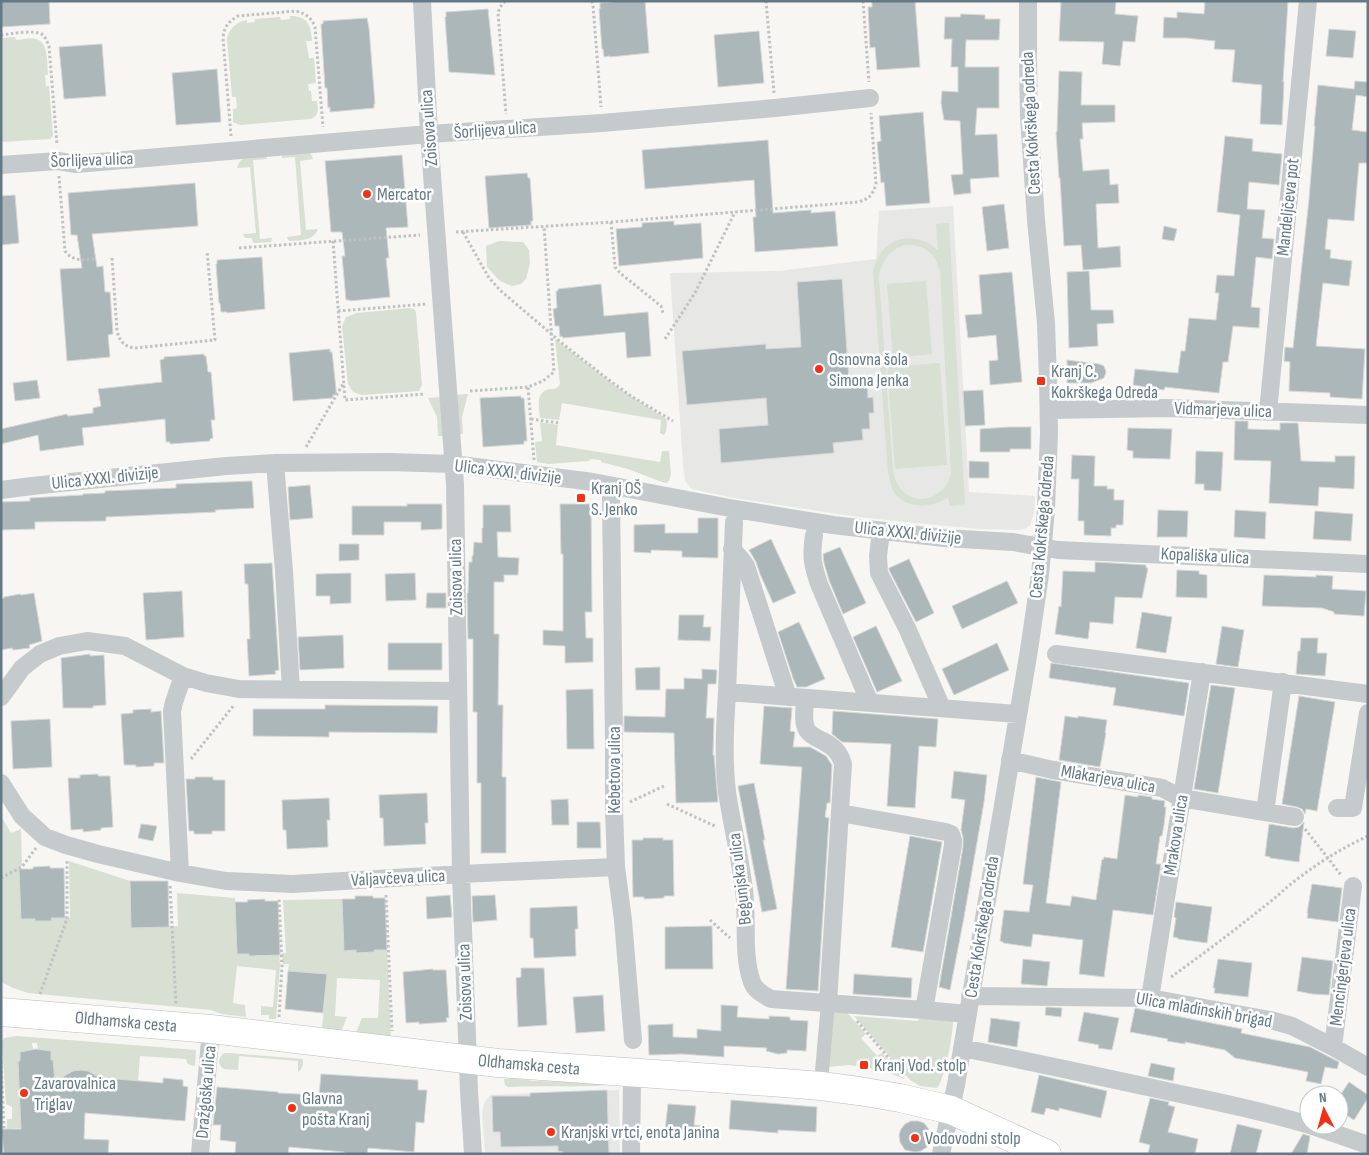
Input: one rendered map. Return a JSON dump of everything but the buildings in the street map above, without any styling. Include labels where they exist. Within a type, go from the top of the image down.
[{"type":"main road","name":"Oldhamska cesta","points":[[1,1012],[212,1030],[469,1060],[821,1086],[900,1098],[951,1110],[1047,1154]]},
{"type":"street","name":"Zoisova ulica","points":[[422,1],[429,134],[455,484],[461,874],[473,1154]]},
{"type":"street","name":"Cesta Kokrškega odreda","points":[[941,1154],[962,1048],[1018,714],[1040,574],[1046,510],[1049,410],[1046,323],[1029,117],[1028,1]]},
{"type":"street","name":"Mandeljčeva pot","points":[[1268,412],[1308,1]]},
{"type":"street","name":"Šorlijeva ulica","points":[[1,165],[58,161],[76,164],[325,142],[602,123],[870,98]]},
{"type":"street","name":"Vidmarjeva ulica","points":[[1049,410],[1167,408],[1368,415]]},
{"type":"street","name":"Ulica XXXI. divizije","points":[[1,490],[226,466],[275,463],[389,462],[453,464],[593,482],[736,509],[880,531],[944,538],[1013,542],[1042,547]]},
{"type":"street","points":[[275,463],[291,690]]},
{"type":"street","name":"Kebetova ulica","points":[[611,498],[616,866],[623,920],[633,1040]]},
{"type":"street","name":"Begunjska ulica","points":[[734,522],[724,728],[727,791],[744,892],[747,952],[752,983],[758,991],[771,999],[833,1000],[967,1014]]},
{"type":"street","points":[[880,531],[879,573],[907,628],[942,708]]},
{"type":"street","points":[[814,534],[812,564],[870,703]]},
{"type":"street","name":"Kopališka ulica","points":[[1042,547],[1058,550],[1368,564]]},
{"type":"street","points":[[732,549],[746,566],[805,719],[807,729],[813,736],[831,746],[841,755],[844,764],[840,813],[833,1000],[822,1071]]},
{"type":"street","points":[[1,697],[22,668],[40,654],[59,646],[87,641],[125,646],[183,676],[206,684],[239,689],[457,691]]},
{"type":"street","points":[[1056,654],[1368,694]]},
{"type":"street","name":"Mrakova ulica","points":[[1151,994],[1202,672]]},
{"type":"street","points":[[175,872],[176,780],[172,711],[183,676]]},
{"type":"street","points":[[1265,812],[1283,682]]},
{"type":"street","points":[[727,692],[1018,714]]},
{"type":"street","points":[[1337,808],[1353,808],[1368,713]]},
{"type":"street","name":"Mlakarjeva ulica","points":[[1010,760],[1053,770],[1162,788],[1181,798],[1295,817]]},
{"type":"street","name":"Valjavčeva ulica","points":[[1,783],[22,816],[45,837],[66,845],[175,872],[226,881],[293,884],[616,866]]},
{"type":"street","points":[[840,813],[951,834],[953,840],[924,1010]]},
{"type":"street","name":"Mencingerjeva ulica","points":[[1333,1047],[1353,889]]},
{"type":"street","name":"Ulica mladinskih brigad","points":[[970,996],[1151,994],[1292,1026],[1368,1067]]},
{"type":"street","name":"Dražgoška ulica","points":[[200,1154],[212,1030]]},
{"type":"street","points":[[962,1048],[1217,1102],[1299,1122]]},
{"type":"street","points":[[631,1154],[632,1084]]},
{"type":"street","points":[[1339,1135],[1368,1145]]},
{"type":"path","points":[[505,1],[498,12],[507,129]]},
{"type":"path","points":[[592,1],[602,123]]},
{"type":"path","points":[[766,1],[776,108]]},
{"type":"path","points":[[456,232],[611,222],[858,202],[868,199],[876,184],[863,1]]},
{"type":"path","points":[[232,151],[223,38],[227,25],[238,16],[296,11],[304,13],[313,21],[325,142]]},
{"type":"path","points":[[1,35],[35,32],[42,35],[49,46],[65,251],[74,259],[96,259]]},
{"type":"path","points":[[665,339],[695,293],[735,211]]},
{"type":"path","points":[[611,222],[614,267],[660,306],[663,313]]},
{"type":"path","points":[[470,391],[528,387],[543,381],[554,372],[544,226]]},
{"type":"path","points":[[464,232],[489,278],[552,334],[609,380],[631,396],[673,420]]},
{"type":"path","points":[[238,248],[427,234]]},
{"type":"path","points":[[333,241],[345,400],[425,394]]},
{"type":"path","points":[[112,258],[119,338],[123,344],[134,348],[215,340],[207,251]]},
{"type":"path","points":[[338,311],[441,302]]},
{"type":"path","points":[[303,452],[344,383]]},
{"type":"path","points":[[528,387],[535,464]]},
{"type":"path","points":[[531,419],[559,423]]},
{"type":"path","points":[[176,780],[201,745],[248,689]]},
{"type":"path","points":[[614,809],[666,785]]},
{"type":"path","points":[[667,804],[736,836]]},
{"type":"path","points":[[1295,817],[1353,889]]},
{"type":"path","points":[[1151,994],[1214,947],[1294,882],[1346,846],[1368,836]]},
{"type":"path","points":[[1,878],[22,867],[45,837]]},
{"type":"path","points":[[39,997],[67,919],[66,845]]},
{"type":"path","points":[[175,872],[176,1010]]},
{"type":"path","points":[[385,878],[393,1039]]},
{"type":"path","points":[[278,884],[282,966],[278,1026]]},
{"type":"path","points":[[833,1000],[910,1084]]},
{"type":"path","points":[[1,1061],[4,1129]]},
{"type":"shaded area","points":[[290,16],[296,16],[305,20],[311,30],[312,41],[306,41],[309,58],[314,58],[316,83],[308,84],[312,101],[317,101],[317,114],[311,119],[240,125],[233,122],[233,109],[237,108],[236,97],[232,97],[227,38],[230,31],[237,24],[247,20],[247,23],[255,22],[255,19],[280,17],[281,20],[290,19]]},
{"type":"shaded area","points":[[15,37],[16,40],[36,39],[43,44],[45,49],[48,75],[45,75],[46,86],[49,86],[53,136],[50,139],[1,142],[1,38]]},
{"type":"shaded area","points":[[308,152],[313,159],[300,161],[306,230],[318,229],[310,238],[290,241],[287,237],[301,235],[295,157],[282,158],[282,156],[283,154]]},
{"type":"shaded area","points":[[266,156],[267,159],[253,160],[260,239],[272,238],[271,242],[253,243],[252,238],[245,238],[243,234],[256,233],[250,167],[237,168],[241,160],[245,158]]},
{"type":"shaded area","name":"Osnovna šola Simona Jenka","points":[[953,206],[969,492],[1035,496],[1034,513],[1030,525],[1025,529],[1016,530],[980,529],[858,517],[734,498],[692,489],[685,481],[683,464],[670,273],[778,271],[876,259],[879,211]]},
{"type":"shaded area","points":[[949,223],[965,504],[950,506],[948,497],[928,505],[905,502],[899,498],[892,488],[888,473],[873,271],[883,251],[890,244],[899,240],[908,238],[918,239],[938,250],[936,224]],"holes":[[[904,245],[923,248],[932,254],[940,272],[951,473],[948,482],[942,490],[928,498],[919,499],[911,497],[904,492],[897,483],[893,471],[879,277],[887,257],[894,250]]]},
{"type":"shaded area","points":[[499,241],[523,242],[529,250],[530,263],[526,279],[521,284],[512,286],[500,281],[487,267],[486,246]]},
{"type":"shaded area","points":[[926,281],[932,354],[893,358],[887,284]]},
{"type":"shaded area","points":[[410,308],[416,312],[422,385],[419,391],[362,395],[353,392],[348,384],[342,326],[346,317],[357,313]]},
{"type":"shaded area","points":[[555,339],[621,390],[665,418],[667,421],[664,435],[660,433],[661,420],[562,403],[559,420],[540,418],[540,396],[545,391],[556,388],[560,384]]},
{"type":"shaded area","points":[[940,363],[947,465],[895,469],[887,367]]},
{"type":"shaded area","points":[[468,394],[462,417],[463,434],[458,434],[454,395]]},
{"type":"shaded area","points":[[440,397],[443,436],[438,436],[437,417],[428,398]]},
{"type":"shaded area","points":[[540,422],[558,425],[556,445],[660,462],[662,451],[669,451],[671,474],[669,481],[666,483],[662,482],[628,469],[601,462],[601,460],[590,459],[589,461],[548,464],[537,462],[535,442],[542,441]]},
{"type":"shaded area","points":[[1,816],[11,833],[21,829],[22,865],[19,870],[21,919],[51,921],[51,918],[70,918],[69,861],[130,881],[131,928],[178,926],[177,893],[235,898],[237,954],[267,956],[279,953],[280,965],[276,1019],[269,1019],[269,1015],[261,1015],[261,1006],[273,1007],[276,970],[237,966],[233,1003],[245,1005],[246,1017],[222,1014],[211,1010],[28,993],[1,982]]},
{"type":"shaded area","points":[[342,899],[344,951],[356,950],[357,953],[387,950],[391,1037],[356,1033],[362,1018],[378,1018],[380,980],[337,978],[335,1016],[347,1017],[341,1032],[322,1030],[327,974],[288,971],[289,964],[283,964],[282,953],[286,953],[283,900]]},
{"type":"shaded area","points":[[844,1009],[866,1034],[861,1038],[877,1056],[882,1053],[905,1079],[869,1068],[869,1063],[857,1060],[856,1066],[828,1067],[832,1015]]},
{"type":"shaded area","points":[[924,1015],[953,1021],[946,1066],[937,1088],[920,1086],[910,1080],[854,1016],[917,1021]]},
{"type":"shaded area","points":[[17,1036],[196,1050],[195,1066],[187,1063],[186,1059],[140,1056],[138,1081],[101,1079],[88,1071],[81,1070],[73,1071],[63,1076],[63,1078],[54,1078],[51,1051],[38,1049],[37,1043],[32,1043],[33,1049],[20,1052],[20,1061],[18,1061],[21,1124],[23,1128],[7,1129],[7,1119],[12,1119],[12,1107],[6,1104],[2,1042],[4,1038]]},
{"type":"shaded area","points":[[224,1053],[303,1059],[303,1065],[298,1072],[298,1061],[239,1056],[238,1070],[224,1069],[220,1066],[219,1061]]},
{"type":"shaded area","points":[[512,1078],[534,1081],[611,1083],[608,1085],[583,1086],[508,1087],[505,1085],[504,1079]]},
{"type":"shaded area","name":"Kranjski vrtci, enota Janina","points":[[619,1090],[620,1154],[485,1154],[482,1111],[485,1101],[491,1095]]},
{"type":"place","name":"Mercator","points":[[367,194]]},
{"type":"place","name":"Osnovna šola Simona Jenka","points":[[819,369]]},
{"type":"place","name":"Kranj C. Kokrškega Odreda","points":[[1041,381]]},
{"type":"place","name":"Kranj OŠ S. Jenko","points":[[581,498]]},
{"type":"place","name":"Kranj Vod. stolp","points":[[864,1065]]},
{"type":"place","name":"Zavarovalnica Triglav","points":[[24,1093]]},
{"type":"place","name":"Glavna pošta Kranj","points":[[292,1108]]},
{"type":"place","name":"Kranjski vrtci, enota Janina","points":[[551,1132]]},
{"type":"place","name":"Vodovodni stolp","points":[[915,1138]]}]
